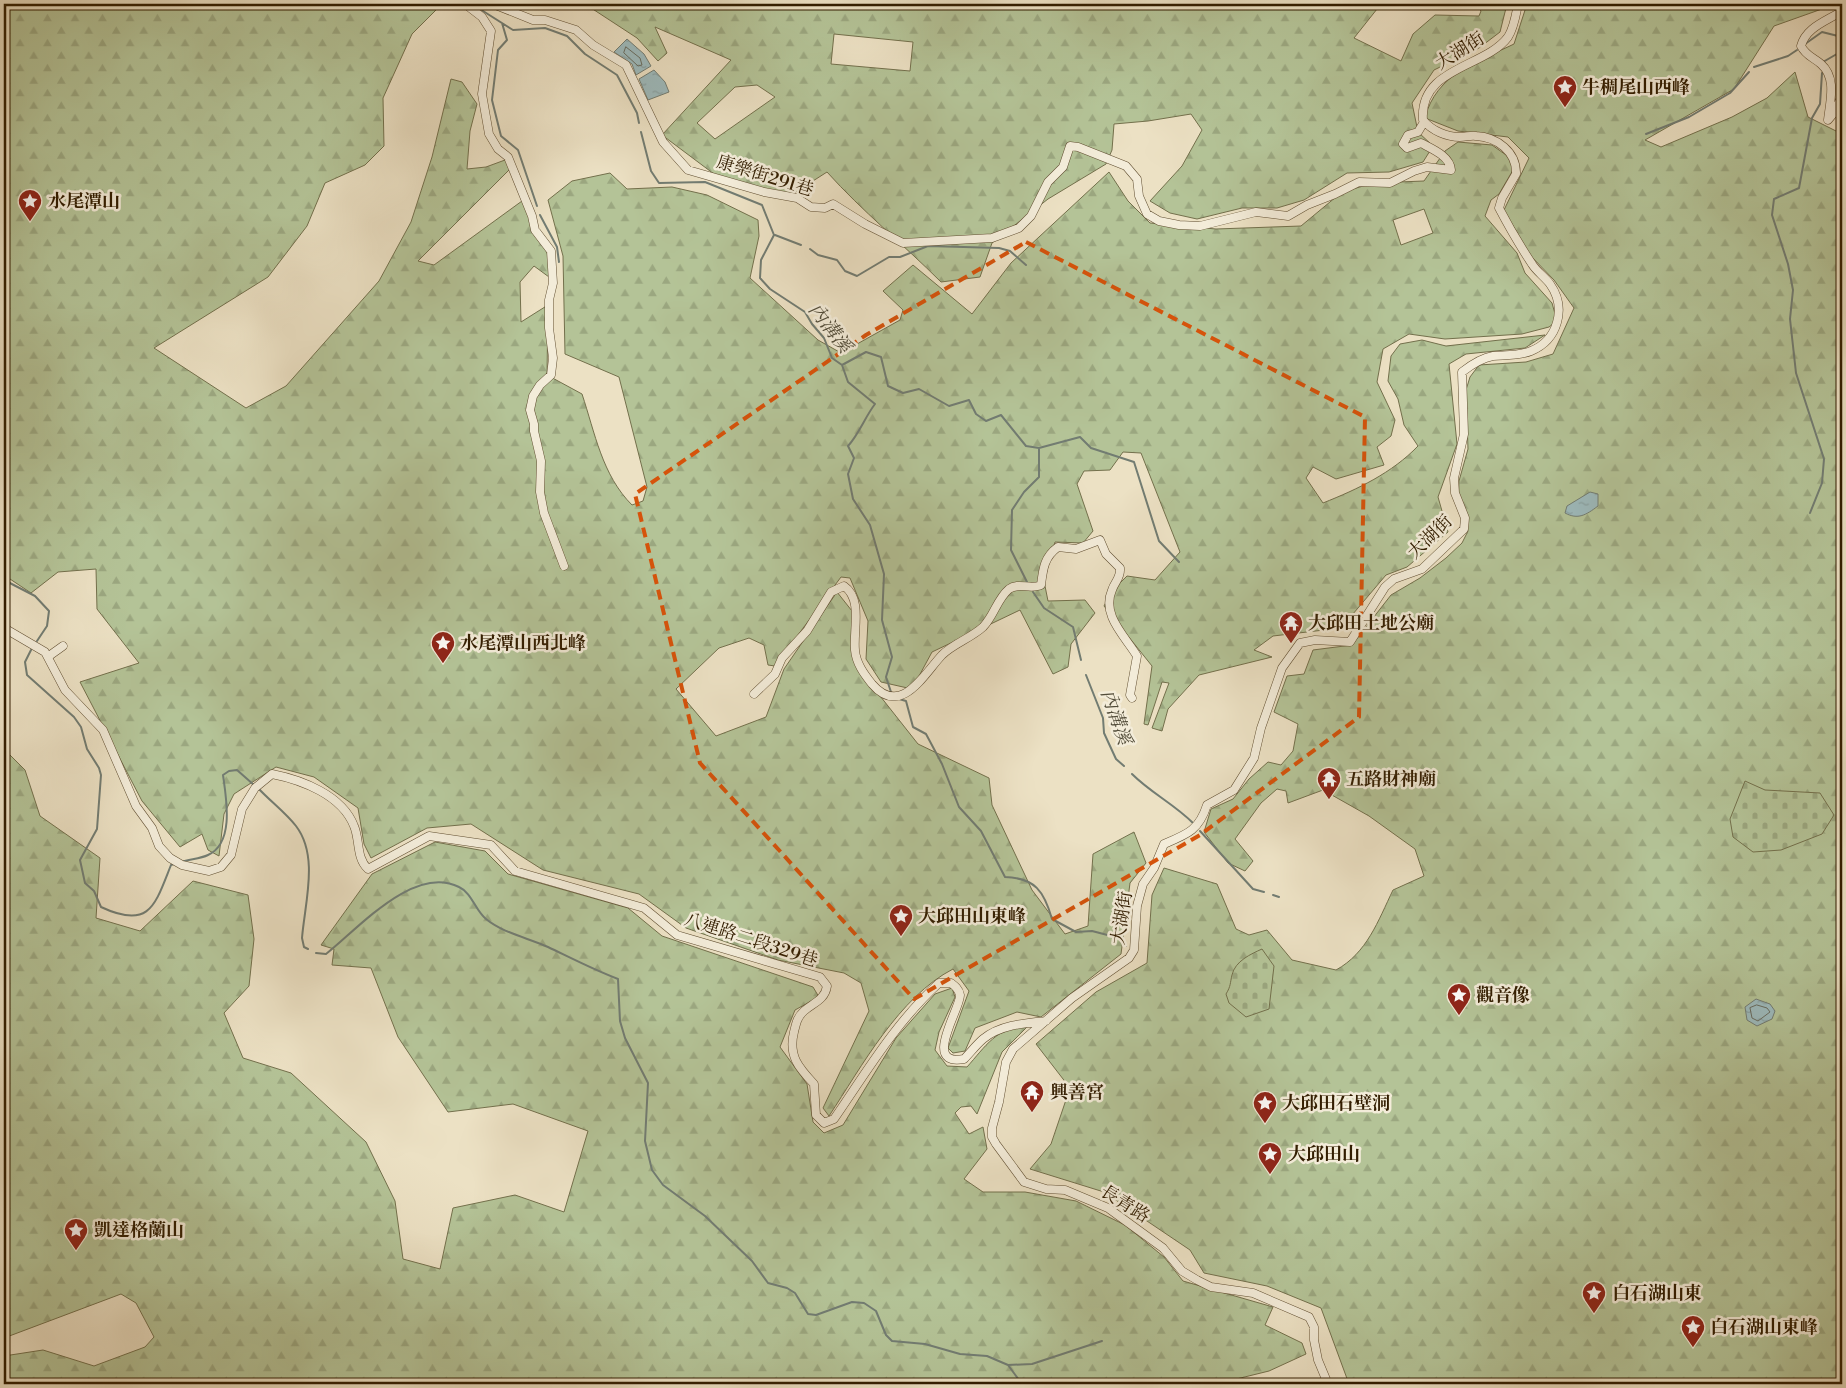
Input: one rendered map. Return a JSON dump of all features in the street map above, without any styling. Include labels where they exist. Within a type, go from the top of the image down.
[{"type":"street","points":[[470,4],[469,7],[482,17],[491,31],[482,94],[489,134],[498,149],[508,157],[532,216],[535,230],[550,251],[553,283],[549,300],[549,328],[553,358],[551,375],[540,385],[533,396],[530,410],[541,461],[540,492],[544,513],[564,566]]},
{"type":"street","name":"康樂街291巷","points":[[493,4],[533,20],[546,20],[576,30],[593,45],[626,65],[663,142],[688,170],[764,192],[797,198],[812,207],[825,208],[833,204],[865,224],[903,243],[992,238],[1019,228],[1039,205],[1048,182],[1063,167],[1070,146],[1076,146],[1126,166],[1138,179],[1139,196],[1146,214],[1169,224],[1200,226],[1256,212],[1288,216],[1306,204],[1324,199],[1359,182],[1390,183],[1427,167],[1451,170],[1451,165],[1437,151],[1421,143],[1407,148],[1403,144],[1408,135],[1418,132],[1424,122]]},
{"type":"street","name":"大湖街","points":[[1046,1021],[1072,998],[1129,958],[1134,950],[1137,906],[1143,884],[1154,868],[1164,844],[1194,830],[1208,805],[1234,790],[1254,758],[1261,728],[1282,668],[1300,643],[1315,640],[1350,642],[1385,587],[1394,579],[1422,569],[1464,529],[1465,518],[1456,493],[1454,478],[1464,434],[1462,372],[1474,363],[1491,356],[1531,351],[1548,340],[1555,330],[1560,313],[1556,296],[1550,283],[1533,266],[1499,208],[1502,198],[1516,174],[1512,155],[1494,141],[1475,136],[1447,135],[1424,122],[1422,107],[1428,94],[1445,76],[1490,51],[1508,37],[1518,4]]},
{"type":"street","points":[[1842,11],[1811,29],[1803,38],[1801,46],[1805,54],[1821,64],[1829,74],[1832,87],[1828,120],[1842,96]]},
{"type":"street","points":[[754,694],[775,674],[782,658],[807,631],[831,592],[844,586],[851,591],[855,604],[855,652],[862,672],[881,693],[894,696],[909,692],[916,687],[943,654],[982,627],[1010,588],[1017,586],[1036,587],[1041,585],[1043,565],[1050,552],[1058,547],[1076,549],[1100,540],[1106,554],[1120,568],[1121,576],[1112,590],[1111,619],[1137,656],[1130,695],[1132,698]]},
{"type":"street","points":[[4,628],[50,656],[63,646]]},
{"type":"street","name":"八連路二段329巷","points":[[50,656],[66,690],[103,730],[136,806],[152,828],[159,846],[182,865],[209,871],[221,867],[230,855],[242,809],[258,787],[272,774],[287,777],[335,799],[354,825],[362,864],[368,869],[429,836],[491,845],[515,870],[644,908],[677,935],[820,977],[827,986],[826,993],[797,1019],[791,1053],[798,1067],[814,1084],[816,1115],[824,1123],[834,1119],[895,1029],[917,1003],[939,983],[951,983],[958,989],[960,995],[959,1004],[946,1030],[945,1048],[947,1056],[951,1059],[964,1059],[984,1038],[1002,1029],[1022,1023],[1046,1021]]},
{"type":"street","name":"長青路","points":[[1046,1021],[1013,1049],[1006,1062],[992,1128],[992,1137],[1016,1168],[1018,1176],[1024,1182],[1033,1186],[1065,1190],[1108,1208],[1163,1248],[1182,1271],[1211,1287],[1253,1293],[1309,1317],[1314,1327],[1314,1340],[1318,1360],[1328,1384]]},
{"type":"highlighted area","points":[[1026,242],[1365,417],[1359,717],[1200,835],[914,999],[700,763],[635,494],[866,335]]},
{"type":"green space","points":[[4,4],[442,4],[412,34],[383,98],[384,146],[365,165],[325,183],[307,226],[268,277],[154,348],[246,408],[286,386],[379,281],[411,222],[432,157],[451,79],[462,82],[477,104],[470,131],[467,169],[486,167],[505,160],[511,168],[418,261],[434,265],[522,201],[550,259],[549,277],[534,266],[520,282],[521,322],[548,305],[547,375],[582,394],[606,467],[613,480],[632,505],[643,501],[647,487],[619,377],[565,354],[563,256],[548,200],[572,181],[610,173],[627,189],[672,187],[707,195],[758,220],[759,236],[750,278],[818,340],[841,353],[900,320],[903,310],[883,291],[913,265],[972,314],[1011,263],[1109,172],[1128,201],[1150,223],[1216,229],[1301,226],[1342,192],[1374,183],[1424,181],[1445,151],[1458,142],[1492,145],[1513,160],[1513,170],[1499,194],[1491,200],[1485,216],[1517,253],[1525,273],[1552,303],[1557,321],[1549,327],[1522,334],[1445,339],[1409,334],[1383,349],[1377,382],[1395,420],[1391,436],[1377,447],[1384,465],[1336,479],[1313,467],[1306,478],[1323,503],[1349,492],[1386,472],[1418,446],[1404,425],[1398,399],[1388,381],[1391,356],[1400,344],[1422,340],[1446,346],[1545,335],[1525,348],[1466,354],[1449,364],[1457,444],[1438,497],[1448,532],[1407,567],[1386,575],[1341,628],[1273,636],[1254,650],[1272,657],[1199,675],[1168,709],[1162,731],[1152,728],[1169,683],[1162,682],[1148,725],[1144,724],[1152,666],[1104,606],[1112,591],[1127,576],[1155,580],[1180,552],[1141,453],[1123,452],[1110,470],[1084,471],[1077,484],[1093,531],[1083,543],[1055,542],[1044,581],[1048,601],[1085,600],[1095,613],[1071,644],[1068,667],[1053,674],[1020,610],[932,652],[912,689],[881,682],[866,659],[868,621],[850,578],[841,577],[775,666],[768,665],[764,645],[749,638],[719,648],[676,689],[716,736],[766,717],[784,669],[837,592],[852,611],[858,668],[918,744],[989,778],[992,805],[1032,890],[1065,934],[1088,926],[1093,854],[1134,832],[1146,863],[1130,883],[1121,954],[1041,1017],[1017,1012],[975,1028],[965,1051],[953,1053],[948,1048],[969,991],[953,969],[934,981],[915,997],[899,1015],[868,1055],[829,1116],[823,1108],[869,1011],[861,983],[844,973],[778,960],[686,928],[639,894],[543,870],[471,824],[427,828],[371,858],[364,844],[358,808],[314,777],[276,767],[234,794],[224,814],[219,856],[208,850],[202,834],[180,847],[142,801],[80,682],[139,663],[97,609],[96,569],[58,572],[31,593],[4,575]],"holes":[[[1424,209],[1433,233],[1401,245],[1393,220]]]},
{"type":"green space","points":[[585,4],[1381,4],[1354,38],[1401,61],[1413,34],[1435,15],[1479,16],[1481,11],[1476,4],[1507,4],[1500,32],[1479,48],[1434,70],[1412,103],[1418,132],[1433,146],[1423,162],[1389,172],[1347,173],[1304,200],[1277,208],[1242,208],[1197,219],[1170,213],[1150,201],[1182,166],[1202,130],[1191,114],[1114,124],[1112,150],[1106,164],[1048,199],[992,243],[980,277],[941,282],[827,172],[788,197],[726,183],[662,135],[731,60],[655,27],[667,53],[658,61],[637,38]],"holes":[[[834,34],[913,42],[910,71],[831,64]],[[757,85],[775,97],[715,139],[697,123],[735,87]]]},
{"type":"green space","points":[[1527,4],[1836,4],[1774,26],[1734,89],[1645,140],[1661,147],[1732,117],[1767,98],[1795,72],[1808,117],[1842,134],[1842,1384],[1349,1384],[1321,1308],[1267,1286],[1204,1273],[1190,1250],[1104,1192],[1030,1169],[1051,1144],[1070,1088],[1036,1044],[1096,992],[1147,963],[1152,895],[1164,868],[1217,884],[1236,929],[1249,935],[1267,930],[1292,960],[1336,970],[1356,955],[1364,945],[1377,924],[1393,890],[1424,876],[1415,849],[1369,816],[1323,790],[1288,803],[1286,791],[1277,789],[1261,803],[1235,839],[1253,861],[1245,871],[1228,863],[1204,832],[1211,809],[1233,799],[1249,779],[1268,762],[1281,765],[1293,751],[1298,724],[1274,712],[1287,676],[1304,674],[1313,650],[1352,645],[1391,595],[1420,578],[1462,543],[1468,531],[1458,506],[1459,481],[1468,449],[1466,390],[1470,377],[1479,365],[1526,362],[1553,354],[1574,308],[1554,280],[1529,254],[1504,210],[1529,158],[1508,137],[1458,131],[1425,118],[1430,103],[1438,90],[1448,80],[1472,64],[1514,44]]},
{"type":"green space","points":[[4,749],[25,770],[40,816],[100,858],[96,918],[140,931],[193,881],[248,895],[254,939],[249,986],[224,1013],[243,1058],[291,1073],[366,1142],[395,1201],[403,1259],[440,1269],[453,1208],[515,1195],[564,1212],[588,1131],[513,1104],[448,1112],[398,1037],[371,968],[332,965],[334,949],[321,945],[372,874],[435,842],[485,851],[508,874],[628,908],[662,936],[813,987],[819,997],[795,1010],[780,1047],[807,1084],[813,1122],[824,1133],[843,1125],[896,1038],[935,994],[952,988],[955,997],[939,1032],[935,1050],[947,1066],[967,1067],[992,1039],[1008,1030],[1027,1027],[1002,1052],[977,1114],[971,1106],[961,1107],[955,1113],[969,1134],[983,1127],[987,1149],[964,1179],[983,1192],[1025,1192],[1076,1201],[1125,1225],[1164,1257],[1183,1281],[1273,1307],[1265,1325],[1302,1343],[1306,1354],[1269,1371],[1216,1384],[4,1384],[4,1356],[43,1350],[94,1366],[145,1347],[154,1337],[136,1303],[121,1294],[4,1338]]},
{"type":"green space","points":[[1745,781],[1765,790],[1820,793],[1834,815],[1822,834],[1781,850],[1753,852],[1733,837],[1730,819]]},
{"type":"green space","points":[[1262,949],[1274,966],[1269,1009],[1246,1017],[1229,1003],[1226,994],[1236,966],[1253,953]]},
{"type":"water","points":[[627,39],[644,54],[651,66],[636,75],[632,64],[614,52]]},
{"type":"water","points":[[654,70],[665,82],[669,92],[648,100],[639,79]]},
{"type":"water","points":[[1590,492],[1598,494],[1598,506],[1582,516],[1565,513],[1567,506]]},
{"type":"water","points":[[1756,999],[1770,1004],[1775,1011],[1772,1019],[1757,1026],[1747,1020],[1745,1007]]},
{"type":"waterway","name":"內溝溪","points":[[477,4],[483,11],[513,30],[545,28],[567,36],[585,54],[617,75],[637,113],[639,123]]},
{"type":"waterway","points":[[502,23],[507,40],[498,50],[492,100],[501,136],[518,150],[537,206]]},
{"type":"waterway","points":[[1805,44],[1822,32],[1838,36],[1842,43]]},
{"type":"waterway","points":[[1754,67],[1788,56],[1797,50]]},
{"type":"waterway","points":[[1823,62],[1842,51]]},
{"type":"waterway","points":[[1646,134],[1689,117],[1730,93],[1749,72]]},
{"type":"waterway","points":[[1810,513],[1822,483],[1824,459],[1796,373],[1790,319],[1793,290],[1788,264],[1772,215],[1774,199],[1799,188],[1812,118],[1820,104],[1822,73]]},
{"type":"waterway","name":"內溝溪","points":[[641,132],[651,171],[659,183],[705,182],[762,205],[774,235],[761,260],[760,278],[770,289],[805,312],[824,338],[832,358],[842,365],[866,352],[881,357],[888,386],[903,393],[919,389],[949,406],[969,400],[976,414],[986,421],[1001,415],[1026,446],[1039,448],[1080,437],[1091,448],[1134,462],[1159,541],[1179,562]]},
{"type":"waterway","points":[[540,215],[557,247],[559,262]]},
{"type":"waterway","points":[[775,235],[801,245]]},
{"type":"waterway","points":[[810,249],[818,255],[837,260],[845,271],[857,276],[889,257],[900,257],[928,246],[999,248],[1010,251],[1026,265]]},
{"type":"waterway","points":[[842,365],[848,382],[875,404],[848,446],[854,458],[848,474],[853,499],[870,525],[884,574],[882,620],[892,657],[886,677],[891,692]]},
{"type":"waterway","name":"內溝溪","points":[[1027,582],[1011,550],[1012,510],[1024,492],[1039,477],[1039,448]]},
{"type":"waterway","points":[[4,580],[35,596],[49,611],[47,626],[37,641]]},
{"type":"waterway","name":"內溝溪","points":[[1033,592],[1044,608],[1073,627],[1081,660]]},
{"type":"waterway","points":[[31,650],[25,662],[27,675],[74,717],[81,727],[87,749],[99,768],[101,775],[97,829],[80,860],[85,883],[94,891],[101,907],[130,916],[148,910],[155,902],[171,865],[174,864]]},
{"type":"waterway","name":"內溝溪","points":[[1086,675],[1103,718],[1104,733],[1116,759],[1124,766]]},
{"type":"waterway","points":[[899,699],[906,701],[913,727],[926,734],[942,764],[959,807],[981,831],[1005,877],[1024,880],[1037,888],[1046,901],[1052,919],[1076,932],[1092,931],[1119,938],[1126,946]]},
{"type":"waterway","points":[[181,862],[208,855],[217,849],[222,841],[227,819],[223,775],[229,771],[237,770],[254,785]]},
{"type":"waterway","name":"內溝溪","points":[[1132,774],[1193,823]]},
{"type":"waterway","points":[[258,788],[292,821],[303,838],[307,851],[309,880],[302,938],[304,947],[308,949]]},
{"type":"waterway","name":"內溝溪","points":[[1200,831],[1253,889],[1264,892]]},
{"type":"waterway","points":[[316,953],[326,954],[370,916],[406,892],[424,884],[442,882],[459,887],[467,893],[482,915],[500,928],[548,947],[618,979],[620,1021],[625,1038],[648,1083],[645,1141],[652,1170],[663,1185],[705,1216],[752,1261],[768,1283],[787,1288],[795,1293],[808,1314],[816,1315],[852,1302],[864,1303],[876,1311],[886,1335],[892,1341],[925,1344],[960,1354],[987,1356],[1008,1365],[1022,1384]]},
{"type":"waterway","name":"內溝溪","points":[[1273,895],[1279,897]]},
{"type":"waterway","points":[[1008,1365],[1032,1364],[1102,1341]]},
{"type":"place","name":"牛稠尾山西峰","points":[[1565,108]]},
{"type":"place","name":"水尾潭山","points":[[30,222]]},
{"type":"place","name":"大邱田土地公廟","points":[[1291,644]]},
{"type":"place","name":"水尾潭山西北峰","points":[[443,664]]},
{"type":"place","name":"五路財神廟","points":[[1329,800]]},
{"type":"place","name":"大邱田山東峰","points":[[901,937]]},
{"type":"place","name":"觀音像","points":[[1459,1016]]},
{"type":"place","name":"興善宮","points":[[1032,1113]]},
{"type":"place","name":"大邱田石壁洞","points":[[1265,1124]]},
{"type":"place","name":"大邱田山","points":[[1270,1175]]},
{"type":"place","name":"凱達格蘭山","points":[[76,1251]]},
{"type":"place","name":"白石湖山東","points":[[1594,1314]]},
{"type":"place","name":"白石湖山東峰","points":[[1693,1348]]}]
